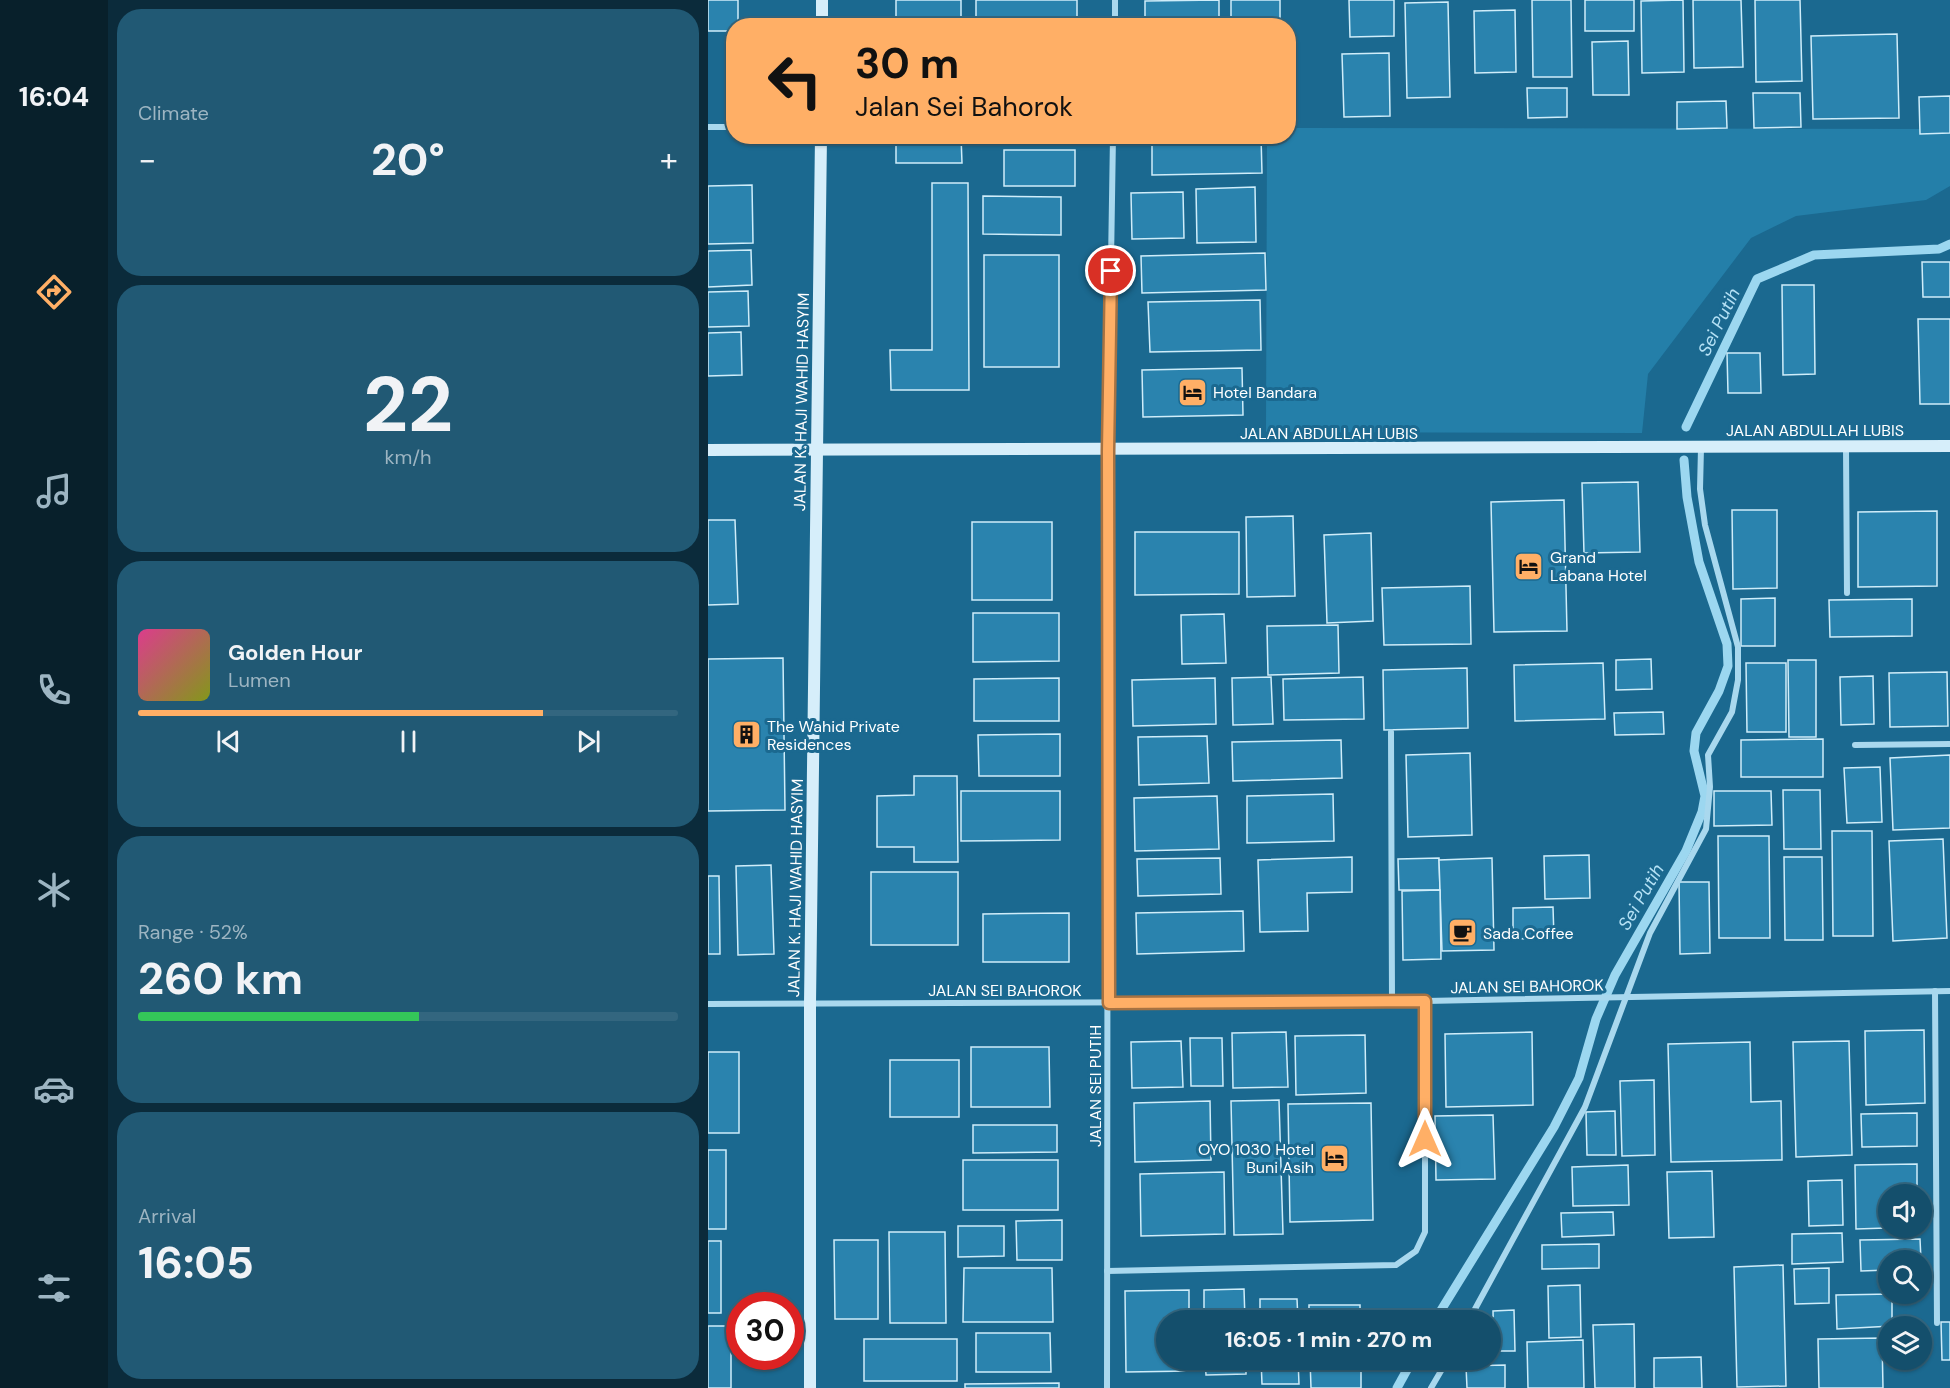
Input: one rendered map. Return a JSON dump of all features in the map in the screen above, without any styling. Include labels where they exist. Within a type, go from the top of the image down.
[{"type":"street","points":[[822,0],[822,18]]},
{"type":"street","points":[[1115,0],[1115,18]]},
{"type":"street","points":[[708,127],[726,127]]},
{"type":"street","name":"JALAN K. HAJI WAHID HASYIM","points":[[810,1388],[810,1004],[821,144]]},
{"type":"street","name":"JALAN SEI PUTIH","points":[[1107,1388],[1108,451],[1113,144]]},
{"type":"street","points":[[1846,446],[1846,593]]},
{"type":"street","name":"JALAN ABDULLAH LUBIS","points":[[708,450],[1108,451],[1950,446]]},
{"type":"street","points":[[1474,1310],[1585,1107],[1622,998],[1650,933],[1706,829],[1710,787],[1708,755],[1731,711],[1736,695],[1737,634],[1720,588],[1705,525],[1700,489],[1701,448]]},
{"type":"street","points":[[1391,732],[1392,1000]]},
{"type":"street","points":[[1855,745],[1950,744]]},
{"type":"street","points":[[1935,991],[1937,1323]]},
{"type":"street","name":"JALAN SEI BAHOROK","points":[[708,1004],[1425,1001],[1950,991]]},
{"type":"street","points":[[1107,1271],[1396,1265],[1416,1251],[1425,1232],[1425,1001]]},
{"type":"street","points":[[1431,1388],[1442,1370]]},
{"type":"shaded area","points":[[1296,128],[1950,129],[1950,186],[1926,200],[1796,216],[1751,238],[1648,374],[1642,433],[1266,432],[1267,144],[1296,144]]},
{"type":"building","points":[[708,0],[738,0],[738,18],[726,18],[726,31],[708,31]]},
{"type":"building","points":[[896,0],[961,0],[961,18],[896,18]]},
{"type":"building","points":[[976,0],[1077,0],[1077,18],[976,18]]},
{"type":"building","points":[[1219,0],[1219,18],[1145,18],[1145,1]]},
{"type":"building","points":[[1231,0],[1280,0],[1280,18],[1231,18]]},
{"type":"building","points":[[1349,0],[1394,0],[1394,36],[1350,37]]},
{"type":"building","points":[[1532,0],[1571,0],[1572,77],[1533,77]]},
{"type":"building","points":[[1585,0],[1634,0],[1634,31],[1585,31]]},
{"type":"building","points":[[1683,0],[1684,72],[1642,73],[1641,1]]},
{"type":"building","points":[[1693,0],[1741,0],[1743,67],[1694,68]]},
{"type":"building","points":[[1755,0],[1800,0],[1802,81],[1756,82]]},
{"type":"building","points":[[1448,2],[1450,97],[1407,98],[1405,3]]},
{"type":"building","points":[[1515,10],[1516,72],[1475,73],[1474,11]]},
{"type":"building","points":[[1897,34],[1899,118],[1813,119],[1811,36]]},
{"type":"building","points":[[1628,41],[1629,95],[1593,95],[1592,42]]},
{"type":"building","points":[[1389,53],[1390,116],[1344,117],[1342,54]]},
{"type":"building","points":[[1527,88],[1567,88],[1567,117],[1528,118]]},
{"type":"building","points":[[1753,93],[1800,93],[1801,127],[1754,128]]},
{"type":"building","points":[[1950,96],[1950,133],[1920,134],[1919,97]]},
{"type":"building","points":[[1726,101],[1727,128],[1677,129],[1677,102]]},
{"type":"building","points":[[896,144],[961,144],[962,163],[896,163]]},
{"type":"building","points":[[1152,144],[1261,144],[1262,173],[1152,175]]},
{"type":"building","points":[[1004,150],[1075,150],[1075,186],[1004,186]]},
{"type":"building","points":[[932,183],[968,183],[969,390],[891,390],[890,350],[932,350]]},
{"type":"building","points":[[752,185],[753,243],[708,244],[708,186]]},
{"type":"building","points":[[1255,187],[1256,242],[1197,243],[1196,189]]},
{"type":"building","points":[[1183,192],[1184,238],[1132,239],[1131,193]]},
{"type":"building","points":[[983,196],[1061,197],[1061,235],[983,234]]},
{"type":"building","points":[[751,250],[752,285],[708,287],[708,251]]},
{"type":"building","points":[[1265,253],[1266,290],[1142,293],[1141,256]]},
{"type":"building","points":[[984,255],[1059,255],[1059,367],[984,367]]},
{"type":"building","points":[[1922,262],[1950,262],[1950,297],[1923,297]]},
{"type":"building","points":[[1782,285],[1814,285],[1815,374],[1783,375]]},
{"type":"building","points":[[748,291],[749,326],[708,327],[708,292]]},
{"type":"building","points":[[1260,300],[1261,350],[1150,352],[1148,302]]},
{"type":"building","points":[[1918,319],[1950,319],[1950,404],[1920,404]]},
{"type":"building","points":[[741,332],[742,375],[708,376],[708,333]]},
{"type":"building","points":[[1727,353],[1760,353],[1761,393],[1728,393]]},
{"type":"building","name":"Hotel Bandara","points":[[1242,368],[1243,415],[1143,417],[1142,370]]},
{"type":"building","points":[[1638,482],[1640,552],[1584,553],[1582,483]]},
{"type":"building","name":"Grand Labana Hotel","points":[[1564,500],[1567,631],[1494,632],[1491,502]]},
{"type":"building","points":[[1732,510],[1777,510],[1777,588],[1733,589]]},
{"type":"building","points":[[1937,511],[1937,586],[1858,587],[1858,512]]},
{"type":"building","points":[[1293,516],[1295,596],[1247,597],[1246,517]]},
{"type":"building","points":[[708,520],[735,520],[738,604],[708,605]]},
{"type":"building","points":[[972,522],[1052,522],[1052,600],[972,600]]},
{"type":"building","points":[[1135,532],[1239,532],[1239,594],[1135,595]]},
{"type":"building","points":[[1371,533],[1373,621],[1327,623],[1324,535]]},
{"type":"building","points":[[1470,586],[1471,644],[1384,645],[1382,588]]},
{"type":"building","points":[[1775,598],[1775,646],[1741,646],[1741,599]]},
{"type":"building","points":[[1912,599],[1912,636],[1830,637],[1829,600]]},
{"type":"building","points":[[973,613],[1059,613],[1059,661],[973,662]]},
{"type":"building","points":[[1224,614],[1226,663],[1182,664],[1181,615]]},
{"type":"building","points":[[1338,625],[1339,673],[1268,675],[1267,626]]},
{"type":"building","name":"The Wahid Private Residences","points":[[783,658],[785,810],[708,811],[708,659]]},
{"type":"building","points":[[1651,659],[1652,689],[1616,690],[1616,660]]},
{"type":"building","points":[[1788,660],[1816,660],[1816,737],[1789,737]]},
{"type":"building","points":[[1603,663],[1605,719],[1515,721],[1514,665]]},
{"type":"building","points":[[1746,663],[1786,663],[1786,732],[1747,732]]},
{"type":"building","points":[[1467,668],[1468,728],[1384,730],[1383,670]]},
{"type":"building","points":[[1947,672],[1948,726],[1890,727],[1889,673]]},
{"type":"building","points":[[1873,676],[1874,724],[1841,725],[1840,677]]},
{"type":"building","points":[[1271,677],[1273,724],[1233,725],[1232,678]]},
{"type":"building","points":[[1363,677],[1364,719],[1284,720],[1283,679]]},
{"type":"building","points":[[1059,678],[1059,721],[974,721],[974,679]]},
{"type":"building","points":[[1215,678],[1216,724],[1133,726],[1132,680]]},
{"type":"building","points":[[1663,712],[1664,734],[1615,735],[1614,713]]},
{"type":"building","points":[[1060,734],[1060,776],[979,776],[978,735]]},
{"type":"building","points":[[1207,736],[1209,783],[1139,785],[1138,737]]},
{"type":"building","points":[[1823,739],[1823,777],[1741,777],[1741,740]]},
{"type":"building","points":[[1341,740],[1342,778],[1233,781],[1232,742]]},
{"type":"building","points":[[1470,753],[1472,835],[1408,837],[1406,755]]},
{"type":"building","points":[[1950,755],[1950,828],[1893,830],[1890,758]]},
{"type":"building","points":[[1880,767],[1882,822],[1847,823],[1844,768]]},
{"type":"building","points":[[914,776],[957,776],[958,862],[914,862],[914,847],[877,847],[877,796],[914,795]]},
{"type":"building","points":[[1783,790],[1820,790],[1821,849],[1784,849]]},
{"type":"building","points":[[961,791],[1060,791],[1060,840],[961,841]]},
{"type":"building","points":[[1714,791],[1771,791],[1772,825],[1714,826]]},
{"type":"building","points":[[1333,794],[1334,841],[1247,843],[1247,796]]},
{"type":"building","points":[[1217,796],[1219,849],[1135,851],[1134,798]]},
{"type":"building","points":[[1832,831],[1872,831],[1873,936],[1833,936]]},
{"type":"building","points":[[1718,836],[1769,836],[1770,938],[1719,938]]},
{"type":"building","points":[[1943,839],[1947,938],[1893,941],[1889,841]]},
{"type":"building","points":[[1589,855],[1590,898],[1545,899],[1544,856]]},
{"type":"building","points":[[1352,857],[1352,892],[1307,893],[1308,931],[1260,932],[1258,860]]},
{"type":"building","points":[[1784,857],[1822,857],[1823,940],[1785,940]]},
{"type":"building","points":[[1220,858],[1221,894],[1138,896],[1137,859]]},
{"type":"building","points":[[1439,858],[1440,890],[1399,890],[1398,859]]},
{"type":"building","points":[[1492,858],[1494,950],[1442,951],[1439,860]]},
{"type":"building","points":[[771,865],[774,954],[738,955],[736,866]]},
{"type":"building","points":[[871,872],[958,872],[958,945],[871,945]]},
{"type":"building","points":[[708,876],[719,876],[720,954],[708,954]]},
{"type":"building","points":[[1679,882],[1709,882],[1710,953],[1680,954]]},
{"type":"building","points":[[1440,890],[1441,959],[1403,960],[1402,891]]},
{"type":"building","points":[[1553,907],[1554,938],[1513,939],[1513,908]]},
{"type":"building","points":[[1243,911],[1244,951],[1137,954],[1136,913]]},
{"type":"building","points":[[1069,913],[1069,962],[983,962],[983,914]]},
{"type":"building","points":[[1924,1030],[1925,1103],[1866,1105],[1865,1031]]},
{"type":"building","points":[[1286,1032],[1288,1087],[1233,1088],[1232,1033]]},
{"type":"building","points":[[1532,1032],[1533,1105],[1446,1107],[1445,1034]]},
{"type":"building","points":[[1365,1035],[1366,1093],[1296,1095],[1295,1036]]},
{"type":"building","points":[[1190,1038],[1222,1038],[1223,1086],[1191,1086]]},
{"type":"building","points":[[1181,1041],[1183,1087],[1132,1088],[1131,1042]]},
{"type":"building","points":[[1849,1041],[1852,1155],[1796,1157],[1793,1042]]},
{"type":"building","points":[[1750,1042],[1751,1102],[1781,1101],[1782,1160],[1671,1162],[1668,1044]]},
{"type":"building","points":[[971,1047],[1049,1047],[1050,1107],[971,1107]]},
{"type":"building","points":[[708,1052],[739,1052],[739,1133],[708,1133]]},
{"type":"building","points":[[890,1060],[959,1060],[959,1117],[890,1117]]},
{"type":"building","points":[[1654,1080],[1655,1155],[1622,1156],[1620,1081]]},
{"type":"building","points":[[1279,1100],[1283,1234],[1234,1235],[1231,1101]]},
{"type":"building","points":[[1210,1101],[1211,1160],[1135,1162],[1134,1103]]},
{"type":"building","points":[[1371,1103],[1373,1220],[1290,1222],[1288,1104]]},
{"type":"building","points":[[1615,1111],[1616,1155],[1587,1155],[1586,1112]]},
{"type":"building","points":[[1917,1113],[1917,1146],[1862,1147],[1861,1114]]},
{"type":"building","points":[[1493,1115],[1495,1179],[1436,1180],[1435,1116]]},
{"type":"building","points":[[973,1125],[1057,1125],[1057,1152],[973,1153]]},
{"type":"building","points":[[708,1150],[726,1150],[726,1229],[708,1229]]},
{"type":"building","points":[[963,1160],[1058,1160],[1058,1210],[963,1210]]},
{"type":"building","points":[[1917,1164],[1917,1184],[1878,1184],[1878,1228],[1856,1229],[1855,1165]]},
{"type":"building","points":[[1628,1165],[1629,1205],[1573,1206],[1572,1167]]},
{"type":"building","points":[[1712,1171],[1714,1237],[1669,1238],[1667,1172]]},
{"type":"building","points":[[1224,1172],[1225,1234],[1141,1236],[1140,1174]]},
{"type":"building","points":[[1842,1180],[1843,1225],[1809,1226],[1808,1181]]},
{"type":"building","points":[[1613,1212],[1614,1235],[1562,1237],[1561,1213]]},
{"type":"building","points":[[1062,1220],[1062,1260],[1017,1260],[1016,1221]]},
{"type":"building","points":[[958,1226],[1004,1226],[1004,1256],[958,1257]]},
{"type":"building","points":[[889,1232],[945,1232],[946,1323],[890,1323]]},
{"type":"building","points":[[1842,1233],[1843,1262],[1792,1264],[1792,1234]]},
{"type":"building","points":[[1920,1239],[1921,1250],[1878,1250],[1878,1270],[1861,1271],[1860,1240]]},
{"type":"building","points":[[834,1240],[878,1240],[878,1319],[835,1319]]},
{"type":"building","points":[[708,1241],[721,1241],[721,1313],[708,1313]]},
{"type":"building","points":[[1599,1244],[1599,1268],[1542,1269],[1542,1245]]},
{"type":"building","points":[[1783,1265],[1786,1386],[1737,1387],[1734,1267]]},
{"type":"building","points":[[964,1268],[1052,1268],[1053,1322],[963,1322]]},
{"type":"building","points":[[1829,1268],[1829,1303],[1795,1304],[1794,1269]]},
{"type":"building","points":[[1580,1285],[1581,1337],[1549,1338],[1548,1286]]},
{"type":"building","points":[[1244,1289],[1245,1310],[1204,1310],[1204,1290]]},
{"type":"building","points":[[1189,1290],[1189,1310],[1156,1310],[1156,1370],[1191,1371],[1126,1372],[1125,1291]]},
{"type":"building","points":[[1878,1294],[1878,1304],[1892,1304],[1892,1316],[1878,1316],[1878,1327],[1837,1329],[1836,1295]]},
{"type":"building","points":[[1260,1299],[1297,1299],[1298,1310],[1260,1310]]},
{"type":"building","points":[[1309,1305],[1360,1305],[1360,1310],[1309,1310]]},
{"type":"building","points":[[1514,1310],[1515,1351],[1501,1351],[1501,1311]]},
{"type":"building","points":[[1941,1322],[1950,1322],[1950,1360],[1942,1360]]},
{"type":"building","points":[[1634,1324],[1635,1388],[1595,1388],[1593,1325]]},
{"type":"building","points":[[708,1326],[726,1326],[726,1370],[731,1370],[731,1388],[708,1388]]},
{"type":"building","points":[[976,1333],[1050,1333],[1051,1372],[976,1372]]},
{"type":"building","points":[[1878,1338],[1878,1370],[1883,1370],[1883,1388],[1819,1388],[1818,1339]]},
{"type":"building","points":[[864,1339],[957,1339],[957,1381],[864,1381]]},
{"type":"building","points":[[1583,1340],[1584,1388],[1528,1388],[1527,1342]]},
{"type":"building","points":[[1701,1357],[1702,1388],[1654,1388],[1654,1358]]},
{"type":"building","points":[[1501,1365],[1505,1365],[1505,1388],[1467,1388],[1466,1370],[1501,1370]]},
{"type":"building","points":[[1206,1370],[1246,1370],[1246,1374],[1206,1375]]},
{"type":"building","points":[[1261,1370],[1298,1370],[1299,1384],[1262,1384]]},
{"type":"building","points":[[1310,1370],[1361,1370],[1361,1388],[1311,1388]]},
{"type":"building","points":[[1059,1383],[1059,1388],[965,1388],[965,1384]]},
{"type":"waterway","name":"Sei Putih","points":[[1686,427],[1757,279],[1814,255],[1939,249],[1950,244]]},
{"type":"waterway","name":"Sei Putih","points":[[1441,1310],[1554,1127],[1579,1078],[1596,1019],[1615,975],[1686,851],[1702,812],[1705,796],[1694,751],[1696,733],[1719,691],[1728,666],[1727,644],[1699,562],[1687,497],[1684,460]]},
{"type":"waterway","name":"Sei Putih","points":[[1397,1388],[1407,1370]]},
{"type":"place","name":"Hotel Bandara","points":[[1192,392]]},
{"type":"place","name":"Grand Labana Hotel","points":[[1529,566]]},
{"type":"place","name":"The Wahid Private Residences","points":[[746,735]]},
{"type":"place","name":"Sada Coffee","points":[[1462,933]]},
{"type":"place","name":"OYO 1030 Hotel Buni Asih","points":[[1335,1158]]},
{"type":"route","points":[[1111,271],[1108,451],[1109,1003],[1425,1001],[1425,1139]]}]
